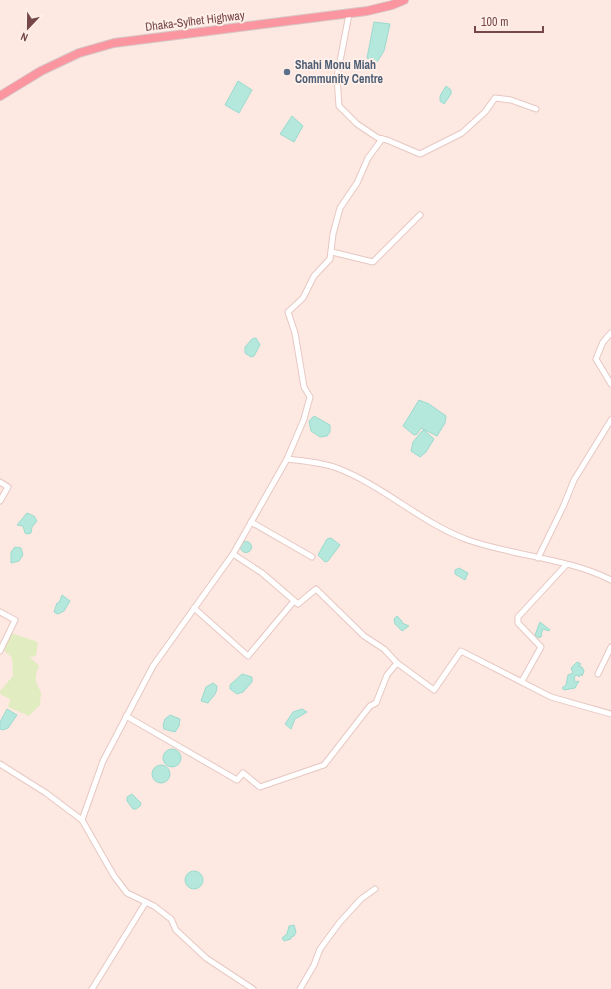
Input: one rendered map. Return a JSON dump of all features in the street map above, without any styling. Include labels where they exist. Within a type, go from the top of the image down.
[{"type":"highway","name":"Dhaka-Sylhet Highway","points":[[0,96],[41,71],[79,53],[114,43],[349,14],[392,5],[404,0]]},
{"type":"street","points":[[349,14],[337,77],[339,106],[357,124],[382,139],[420,154],[462,133],[485,112],[495,98],[511,100],[536,109]]},
{"type":"street","points":[[82,820],[103,761],[153,666],[233,554],[287,459],[304,419],[310,397],[304,387],[295,333],[288,312],[302,298],[314,276],[330,259],[333,234],[340,208],[358,183],[368,158],[382,139]]},
{"type":"street","points":[[332,252],[373,262],[420,215]]},
{"type":"street","points":[[611,333],[603,342],[596,358],[611,384]]},
{"type":"street","points":[[538,558],[563,507],[574,480],[611,420]]},
{"type":"street","points":[[287,459],[314,462],[337,468],[358,478],[442,529],[469,540],[566,565],[611,580]]},
{"type":"street","points":[[0,482],[8,487],[0,501]]},
{"type":"street","points":[[251,522],[312,558]]},
{"type":"street","points":[[233,554],[262,573],[298,604],[316,589],[364,636],[384,649],[397,663],[434,690],[460,651],[551,697],[611,714]]},
{"type":"street","points":[[522,682],[541,647],[518,623],[518,617],[566,565]]},
{"type":"street","points":[[194,608],[248,656],[294,601]]},
{"type":"street","points":[[0,612],[15,620],[0,651]]},
{"type":"street","points":[[598,674],[611,647]]},
{"type":"street","points":[[126,716],[237,780],[243,773],[260,787],[324,765],[370,706],[376,703],[387,675],[397,663]]},
{"type":"street","points":[[0,764],[46,793],[82,820],[114,876],[127,893],[154,906],[171,920],[176,930],[206,958],[253,989]]},
{"type":"street","points":[[300,989],[314,965],[320,948],[340,922],[361,899],[375,889]]},
{"type":"street","points":[[92,989],[146,902]]},
{"type":"green space","points":[[11,633],[38,642],[36,656],[30,657],[39,666],[36,673],[36,679],[37,685],[41,692],[40,705],[29,716],[8,707],[10,699],[0,694],[0,691],[13,676],[12,658],[2,648]]},
{"type":"water","points":[[374,22],[390,24],[384,51],[377,62],[367,58]]},
{"type":"water","points":[[238,81],[252,90],[239,113],[225,105]]},
{"type":"water","points":[[446,86],[451,90],[451,94],[444,104],[440,101],[440,96]]},
{"type":"water","points":[[292,116],[303,126],[294,142],[280,134]]},
{"type":"water","points":[[256,338],[260,345],[254,356],[251,357],[245,353],[245,347],[252,339]]},
{"type":"water","points":[[419,400],[429,404],[446,416],[445,423],[437,436],[421,428],[417,434],[414,435],[403,426]]},
{"type":"water","points":[[314,416],[330,425],[330,432],[327,436],[320,437],[311,431],[309,421]]},
{"type":"water","points":[[424,430],[434,439],[426,452],[420,457],[411,451],[413,442]]},
{"type":"water","points":[[27,513],[34,516],[37,521],[32,527],[31,533],[27,534],[25,533],[23,526],[17,525]]},
{"type":"water","points":[[331,538],[340,545],[328,561],[325,562],[318,555],[327,539]]},
{"type":"water","points":[[246,541],[250,543],[252,547],[250,551],[246,553],[242,551],[240,547],[242,543]]},
{"type":"water","points":[[15,547],[21,548],[23,555],[19,561],[11,563],[11,552]]},
{"type":"water","points":[[459,568],[468,573],[465,580],[455,574],[455,570]]},
{"type":"water","points":[[62,595],[70,601],[64,611],[58,614],[54,612]]},
{"type":"water","points":[[397,616],[402,623],[409,626],[402,631],[395,624],[394,619]]},
{"type":"water","points":[[540,622],[550,630],[543,629],[542,636],[539,638],[535,635]]},
{"type":"water","points":[[577,662],[581,664],[578,666],[582,667],[584,671],[582,676],[581,674],[579,677],[577,675],[574,677],[575,682],[579,681],[575,688],[564,690],[562,688],[566,685],[568,675],[573,673],[571,668]]},
{"type":"water","points":[[242,674],[252,677],[252,682],[243,692],[237,694],[230,689],[230,685]]},
{"type":"water","points":[[213,683],[217,686],[214,696],[208,703],[201,701],[206,687]]},
{"type":"water","points":[[7,709],[17,715],[8,728],[3,730],[0,729],[0,722]]},
{"type":"water","points":[[302,709],[307,712],[295,719],[291,729],[285,724],[293,712]]},
{"type":"water","points":[[170,715],[180,719],[179,726],[175,732],[164,729],[163,725],[165,719]]},
{"type":"water","points":[[168,749],[176,749],[181,754],[179,765],[176,767],[168,767],[163,762],[163,754]]},
{"type":"water","points":[[161,765],[167,768],[170,774],[167,780],[161,783],[155,780],[152,774],[155,768]]},
{"type":"water","points":[[132,794],[141,803],[136,809],[133,809],[127,801],[127,797]]},
{"type":"water","points":[[194,871],[200,874],[203,880],[200,886],[194,889],[188,886],[185,880],[188,874]]},
{"type":"water","points":[[294,925],[296,932],[294,936],[291,937],[291,939],[284,941],[282,938],[287,934],[289,926]]},
{"type":"place","name":"Shahi Monu Miah Community Centre","points":[[287,72]]}]
